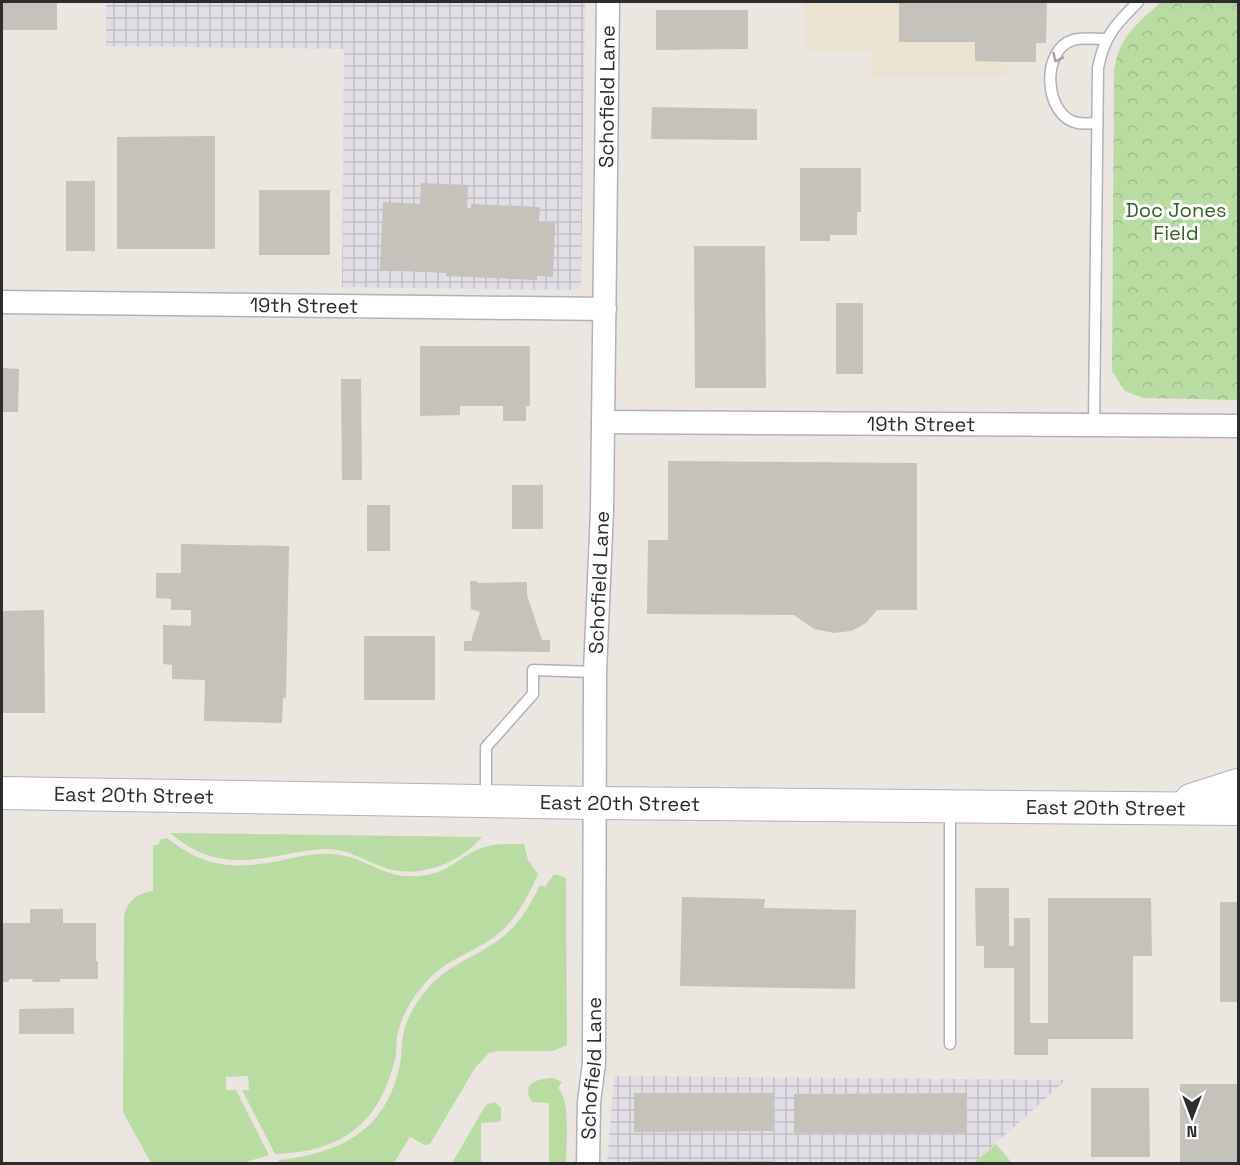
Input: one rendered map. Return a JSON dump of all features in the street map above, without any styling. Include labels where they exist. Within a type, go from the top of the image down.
[{"type":"main road","points":[[1161,809],[1239,785]]},
{"type":"main road","name":"East 20th Street","points":[[2,793],[1239,809]]},
{"type":"street","name":"Schofield Lane","points":[[588,1164],[589,1102],[594,1062],[595,672],[602,510],[608,2]]},
{"type":"street","name":"19th Street","points":[[2,302],[605,309]]},
{"type":"street","name":"19th Street","points":[[603,422],[1239,426]]},
{"type":"lane","points":[[1094,425],[1098,68],[1101,52],[1113,27],[1138,2]]},
{"type":"lane","points":[[1097,123],[1077,123],[1067,118],[1058,108],[1051,94],[1050,75],[1058,52],[1066,44],[1074,40],[1106,39]]},
{"type":"lane","points":[[486,801],[486,747],[533,694],[533,670],[595,672]]},
{"type":"lane","points":[[950,807],[950,1044]]},
{"type":"shaded area","points":[[106,2],[585,2],[581,286],[574,290],[342,287],[344,49],[106,46]]},
{"type":"shaded area","points":[[804,2],[1047,2],[1046,43],[1036,43],[1036,62],[1007,62],[1007,77],[871,77],[871,52],[804,51]]},
{"type":"shaded area","points":[[614,1076],[1066,1080],[974,1163],[607,1164]]},
{"type":"green space","name":"Doc Jones Field","points":[[1161,2],[1238,2],[1238,400],[1143,398],[1125,391],[1112,371],[1114,71],[1124,40],[1136,25]]},
{"type":"green space","points":[[170,833],[482,837],[473,847],[450,862],[410,872],[396,871],[335,849],[247,860],[220,858],[195,850]]},
{"type":"green space","points":[[167,838],[194,855],[220,864],[262,864],[333,854],[346,856],[388,872],[411,876],[441,871],[484,847],[524,844],[528,860],[538,874],[511,921],[496,936],[444,966],[417,993],[400,1024],[396,1056],[388,1082],[367,1118],[354,1130],[319,1148],[275,1154],[242,1090],[249,1090],[248,1076],[226,1077],[226,1090],[236,1090],[269,1155],[243,1163],[151,1163],[123,1112],[124,916],[134,898],[153,891],[153,845],[158,845],[161,839]]},
{"type":"green space","points":[[554,874],[566,878],[567,1045],[553,1051],[489,1053],[475,1068],[430,1144],[425,1145],[410,1137],[394,1163],[280,1163],[278,1160],[300,1157],[339,1145],[356,1136],[370,1124],[383,1109],[392,1090],[400,1064],[404,1029],[419,999],[442,975],[505,935],[525,913],[540,885],[545,887]]},
{"type":"green space","points":[[553,1078],[562,1082],[558,1088],[565,1102],[566,1163],[549,1163],[549,1103],[532,1102],[528,1091],[532,1083]]},
{"type":"green space","points":[[495,1102],[501,1108],[501,1120],[481,1123],[481,1163],[452,1163],[484,1108]]},
{"type":"green space","points":[[996,1144],[1012,1163],[974,1163]]},
{"type":"building","points":[[3,2],[57,2],[57,30],[3,30]]},
{"type":"building","points":[[899,2],[1047,2],[1046,43],[1036,43],[1036,62],[1007,62],[975,61],[975,42],[899,42]]},
{"type":"building","points":[[656,10],[748,10],[748,49],[656,50]]},
{"type":"building","points":[[652,107],[757,109],[757,140],[651,139]]},
{"type":"building","points":[[215,136],[215,249],[117,249],[117,137]]},
{"type":"building","points":[[800,168],[861,168],[861,212],[857,212],[857,235],[830,235],[830,241],[800,241]]},
{"type":"building","points":[[66,181],[95,181],[95,251],[66,251]]},
{"type":"building","points":[[421,183],[468,185],[467,208],[471,208],[471,204],[540,207],[539,222],[555,223],[553,277],[537,276],[537,280],[380,270],[383,202],[420,204]]},
{"type":"building","points":[[259,190],[330,190],[330,255],[259,255]]},
{"type":"building","points":[[694,246],[765,246],[766,388],[695,388]]},
{"type":"building","points":[[836,303],[863,303],[863,374],[836,374]]},
{"type":"building","points":[[420,346],[530,346],[530,406],[526,406],[526,421],[503,421],[503,406],[460,406],[460,415],[420,416]]},
{"type":"building","points":[[2,368],[19,369],[18,412],[2,412]]},
{"type":"building","points":[[341,379],[361,379],[362,480],[342,480]]},
{"type":"building","points":[[668,461],[917,463],[917,610],[877,610],[867,622],[859,627],[851,631],[834,633],[814,629],[794,615],[647,614],[648,540],[668,540]]},
{"type":"building","points":[[512,485],[543,485],[543,529],[512,529]]},
{"type":"building","points":[[367,505],[390,505],[390,551],[367,551]]},
{"type":"building","points":[[181,544],[289,546],[286,698],[283,698],[282,723],[204,721],[205,680],[172,679],[172,665],[163,664],[163,625],[191,626],[191,610],[171,610],[171,599],[156,598],[156,573],[181,573]]},
{"type":"building","points":[[470,581],[477,581],[477,583],[527,582],[527,595],[542,640],[550,640],[550,652],[464,651],[464,641],[471,641],[480,612],[471,609]]},
{"type":"building","points":[[44,610],[45,713],[2,713],[2,611]]},
{"type":"building","points":[[364,636],[435,636],[435,700],[364,700]]},
{"type":"building","points":[[975,888],[1009,888],[1009,946],[1014,946],[1014,918],[1030,918],[1030,1023],[1048,1023],[1048,898],[1151,898],[1152,956],[1133,956],[1133,1039],[1048,1039],[1048,1055],[1014,1055],[1014,968],[984,968],[984,946],[976,946]]},
{"type":"building","points":[[682,897],[765,899],[764,908],[856,910],[855,989],[680,986]]},
{"type":"building","points":[[1220,902],[1238,902],[1238,1002],[1220,1002]]},
{"type":"building","points":[[30,909],[63,909],[63,923],[96,923],[98,979],[33,982],[32,979],[9,979],[9,982],[2,982],[2,923],[30,923]]},
{"type":"building","points":[[74,1008],[74,1034],[19,1034],[19,1009]]},
{"type":"building","points":[[1180,1084],[1238,1084],[1238,1164],[1180,1164]]},
{"type":"building","points":[[1091,1088],[1149,1088],[1150,1157],[1091,1157]]},
{"type":"building","points":[[634,1093],[773,1093],[773,1131],[634,1132]]},
{"type":"building","points":[[967,1093],[967,1133],[794,1133],[794,1094]]},
{"type":"building","points":[[633,1161],[772,1161],[772,1164],[633,1164]]}]
